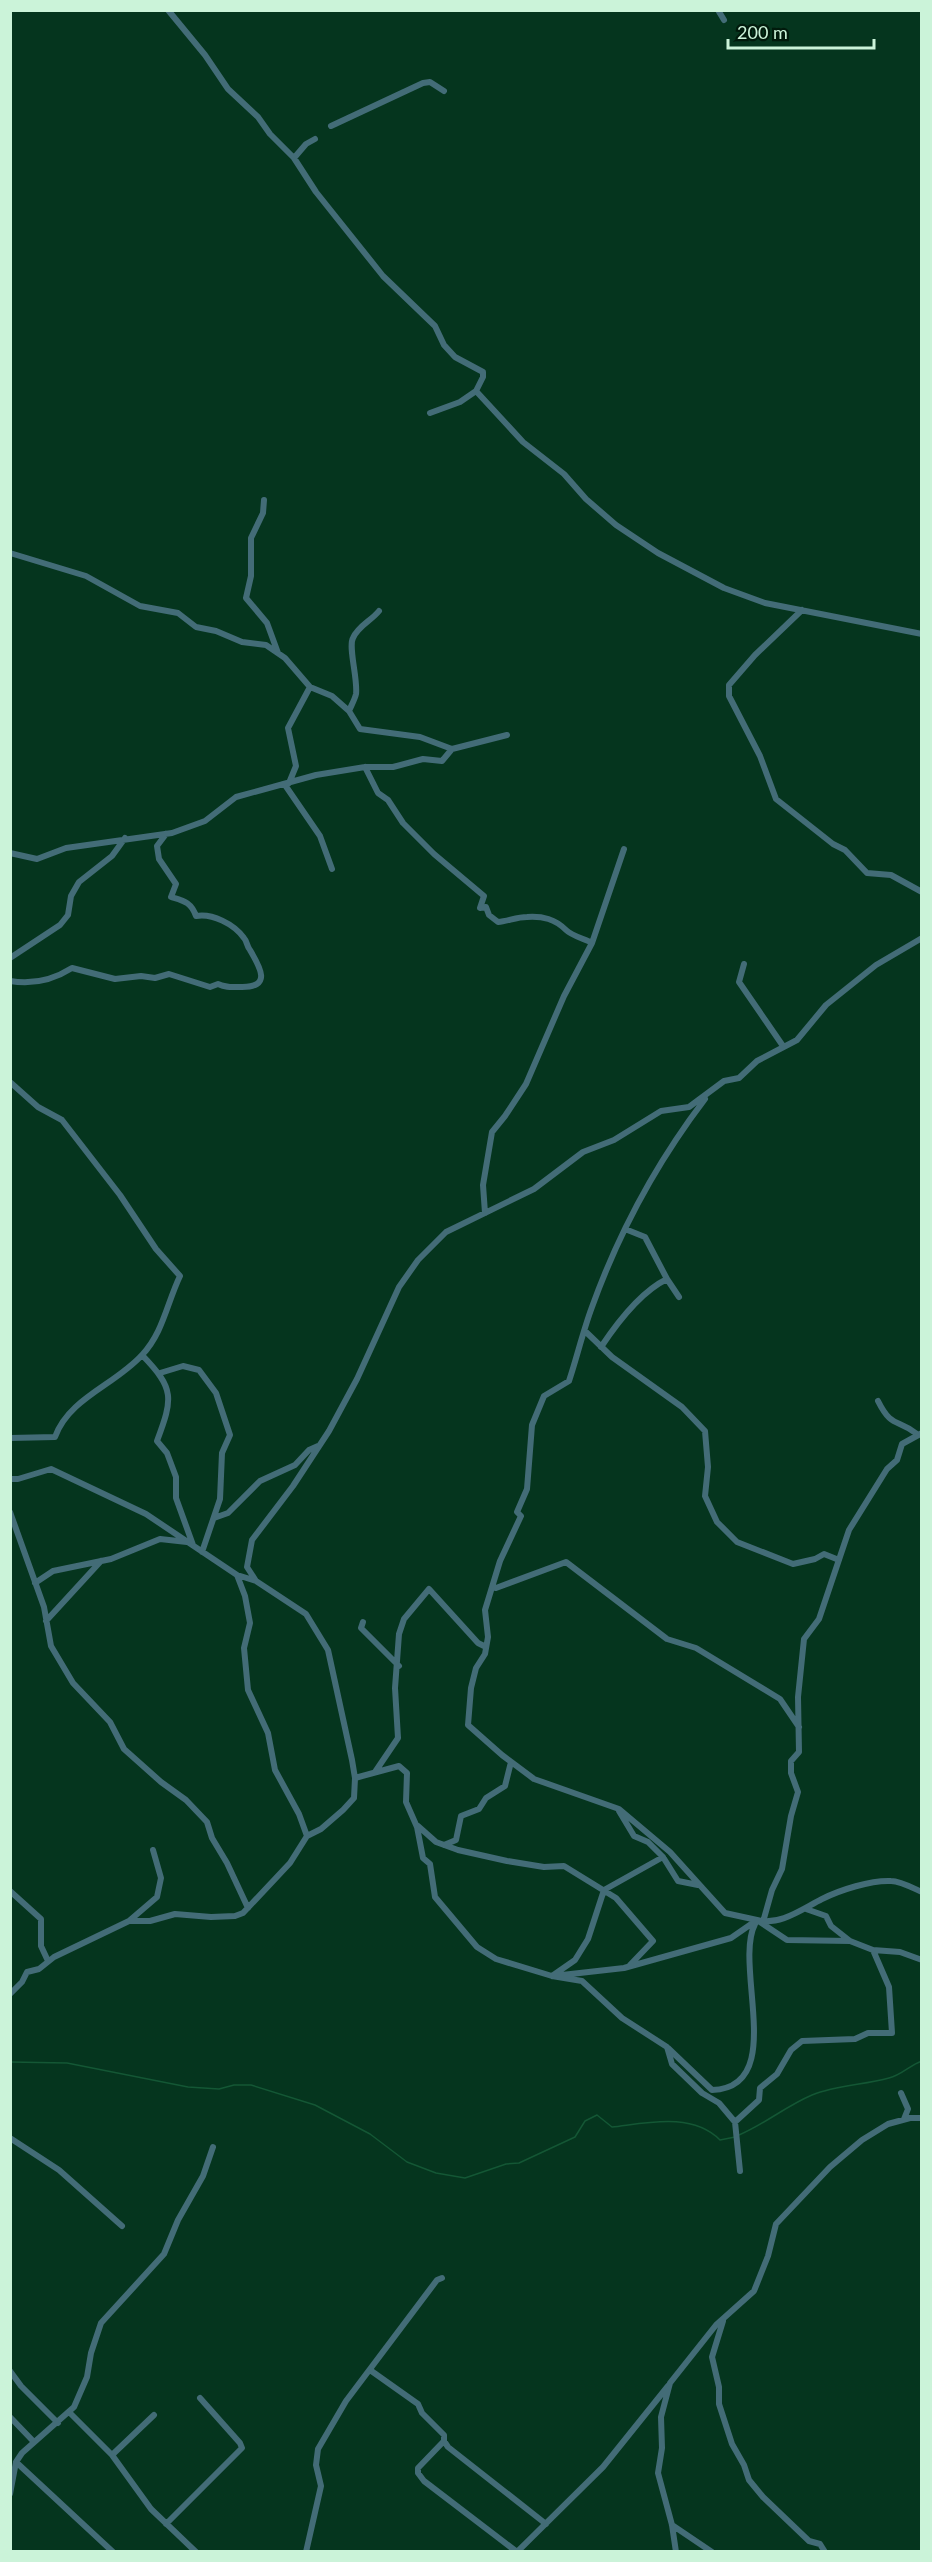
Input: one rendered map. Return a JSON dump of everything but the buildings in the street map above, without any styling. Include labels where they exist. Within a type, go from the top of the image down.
[{"type":"street","points":[[168,10],[205,55],[228,89],[258,117],[270,134],[294,158],[330,211],[383,276],[435,326],[444,345],[455,357],[483,372],[476,391],[460,402],[430,413]]},
{"type":"street","points":[[718,10],[724,20]]},
{"type":"street","points":[[331,126],[423,83],[430,82],[444,91]]},
{"type":"street","points":[[294,158],[306,144],[315,139]]},
{"type":"street","points":[[476,391],[523,441],[564,474],[586,499],[616,525],[658,553],[724,588],[765,603],[921,634]]},
{"type":"street","points":[[264,500],[263,513],[251,538],[252,556],[246,598],[267,623],[278,653]]},
{"type":"street","points":[[10,553],[86,576],[140,606],[178,613],[196,627],[216,631],[242,642],[266,645],[285,658],[310,687],[332,696],[349,711],[360,729],[420,737],[452,749],[507,735]]},
{"type":"street","points":[[349,711],[356,694],[354,660],[350,647],[352,638],[361,625],[379,610]]},
{"type":"street","points":[[802,610],[755,655],[729,685],[729,696],[760,756],[776,799],[832,844],[845,850],[867,873],[884,873],[921,892]]},
{"type":"street","points":[[287,784],[296,766],[288,728],[310,687]]},
{"type":"street","points":[[10,853],[37,859],[66,848],[166,834],[205,821],[236,797],[316,775],[365,766],[393,766],[423,759],[442,761],[452,749]]},
{"type":"street","points":[[365,766],[378,793],[388,800],[404,823],[434,854],[484,896],[480,908],[486,907],[489,915],[498,922],[525,917],[550,918],[563,925],[566,931],[592,944]]},
{"type":"street","points":[[287,784],[320,836],[332,869]]},
{"type":"street","points":[[10,981],[25,984],[55,979],[72,968],[115,979],[141,976],[155,978],[169,974],[189,982],[210,987],[219,984],[229,989],[251,988],[258,982],[262,974],[260,964],[248,949],[245,938],[233,927],[217,919],[205,914],[196,916],[193,908],[186,901],[171,897],[176,884],[159,859],[158,846],[166,834]]},
{"type":"street","points":[[10,958],[60,925],[68,915],[71,896],[79,882],[112,856],[125,838]]},
{"type":"street","points":[[485,1214],[483,1185],[492,1132],[526,1084],[564,996],[592,944],[624,849]]},
{"type":"street","points":[[256,1581],[247,1567],[252,1540],[293,1486],[320,1445],[357,1379],[399,1287],[418,1260],[446,1232],[534,1189],[584,1152],[614,1140],[661,1111],[689,1107],[707,1096],[724,1081],[739,1078],[757,1060],[796,1040],[826,1005],[876,965],[921,938]]},
{"type":"street","points":[[744,964],[739,982],[783,1046]]},
{"type":"street","points":[[10,1082],[38,1107],[62,1120],[120,1195],[156,1249],[180,1276],[170,1297],[164,1322],[142,1355],[123,1372],[90,1394],[61,1421],[55,1437],[10,1438]]},
{"type":"street","points":[[707,1096],[663,1159],[625,1229],[592,1308],[569,1381],[544,1396],[532,1425],[527,1489],[517,1512],[521,1516],[500,1561],[485,1610],[488,1637],[471,1688],[468,1725],[534,1779],[617,1809],[670,1852],[724,1913],[760,1921],[787,1940],[850,1941]]},
{"type":"street","points":[[625,1229],[645,1237],[679,1297]]},
{"type":"street","points":[[602,1347],[622,1319],[658,1283],[667,1279]]},
{"type":"street","points":[[585,1331],[602,1347],[682,1407],[705,1431],[708,1467],[705,1496],[717,1522],[737,1542],[793,1564],[815,1559],[824,1554],[839,1560]]},
{"type":"street","points":[[142,1355],[160,1373],[170,1401],[157,1441],[167,1454],[176,1476],[176,1498],[190,1544]]},
{"type":"street","points":[[160,1373],[183,1366],[199,1370],[216,1393],[230,1435],[222,1453],[220,1499],[202,1552]]},
{"type":"street","points":[[355,1778],[399,1766],[408,1773],[406,1802],[415,1823],[423,1858],[430,1864],[435,1898],[477,1947],[496,1959],[552,1976],[582,1981],[622,2018],[667,2048],[712,2090],[728,2089],[744,2078],[753,2056],[749,1946],[752,1930],[760,1921],[782,1869],[790,1816],[798,1792],[791,1773],[791,1761],[799,1752],[798,1697],[804,1639],[819,1619],[849,1530],[887,1468],[897,1460],[902,1444],[919,1434],[909,1428],[894,1424],[885,1415],[878,1401]]},
{"type":"street","points":[[214,1518],[228,1513],[260,1481],[295,1464],[309,1450],[320,1445]]},
{"type":"street","points":[[10,1479],[18,1479],[51,1469],[146,1514],[237,1575],[256,1581],[306,1614],[328,1650],[355,1778],[354,1798],[321,1829],[307,1836],[290,1863],[248,1908],[235,1916],[175,1914],[150,1921],[129,1920]]},
{"type":"street","points":[[10,1512],[25,1547],[44,1606],[51,1646],[73,1683],[110,1722],[124,1749],[161,1782],[186,1800],[207,1822],[212,1838],[227,1863],[248,1908]]},
{"type":"street","points":[[35,1583],[53,1571],[125,1554],[160,1539],[190,1544]]},
{"type":"street","points":[[46,1621],[103,1559]]},
{"type":"street","points":[[492,1587],[496,1588],[566,1562],[667,1639],[696,1648],[780,1699],[800,1729]]},
{"type":"street","points":[[237,1575],[245,1596],[250,1623],[244,1648],[248,1690],[268,1733],[275,1770],[299,1814],[307,1836]]},
{"type":"street","points":[[374,1773],[398,1738],[395,1688],[399,1666],[399,1634],[404,1619],[429,1589],[478,1643],[486,1647]]},
{"type":"street","points":[[363,1622],[361,1628],[399,1666]]},
{"type":"street","points":[[444,1845],[456,1840],[461,1816],[479,1809],[486,1798],[505,1786],[511,1762]]},
{"type":"street","points":[[617,1809],[634,1836],[648,1842],[663,1857],[678,1881],[700,1886]]},
{"type":"street","points":[[415,1823],[436,1842],[444,1845],[507,1861],[564,1866],[616,1898],[653,1941],[628,1967]]},
{"type":"street","points":[[10,1994],[22,1982],[27,1972],[39,1969],[48,1961],[129,1920],[157,1897],[161,1878],[153,1850]]},
{"type":"street","points":[[552,1976],[575,1960],[588,1939],[604,1890],[663,1857]]},
{"type":"street","points":[[552,1976],[628,1967],[731,1938],[760,1921],[795,1915],[848,1889],[892,1880],[921,1892]]},
{"type":"street","points":[[10,1891],[41,1919],[41,1946],[48,1961]]},
{"type":"street","points":[[806,1909],[826,1916],[831,1926],[850,1941],[873,1950],[900,1952],[921,1960]]},
{"type":"street","points":[[735,2122],[759,2100],[760,2088],[777,2074],[791,2050],[802,2041],[855,2039],[868,2033],[880,2035],[892,2033],[889,1987],[873,1950]]},
{"type":"street","points":[[667,2048],[672,2064],[702,2093],[719,2103],[735,2122],[740,2171]]},
{"type":"street","points":[[901,2093],[908,2109],[904,2119]]},
{"type":"street","points":[[444,2441],[418,2468],[418,2473],[424,2481],[517,2552],[603,2467],[724,2317],[754,2291],[768,2256],[776,2224],[830,2167],[862,2140],[888,2124],[904,2119],[921,2118]]},
{"type":"street","points":[[10,2138],[59,2170],[122,2226]]},
{"type":"street","points":[[10,2494],[16,2462],[34,2442],[70,2413],[81,2393],[101,2323],[164,2254],[213,2148]]},
{"type":"street","points":[[306,2552],[321,2486],[316,2465],[318,2449],[346,2401],[407,2317],[437,2280],[442,2278]]},
{"type":"street","points":[[724,2317],[712,2357],[719,2387],[719,2404],[732,2444],[744,2465],[749,2480],[797,2530],[809,2541],[820,2544],[825,2552]]},
{"type":"street","points":[[370,2370],[418,2404],[422,2413],[444,2435],[444,2441],[448,2447],[546,2524]]},
{"type":"street","points":[[10,2371],[21,2386],[58,2423]]},
{"type":"street","points":[[670,2383],[661,2417],[662,2448],[658,2473],[672,2525],[676,2552]]},
{"type":"street","points":[[166,2524],[242,2448],[200,2398]]},
{"type":"street","points":[[70,2413],[112,2455],[151,2509],[196,2552]]},
{"type":"street","points":[[112,2455],[154,2415]]},
{"type":"street","points":[[10,2418],[34,2442]]},
{"type":"street","points":[[16,2462],[113,2552]]},
{"type":"street","points":[[672,2525],[712,2552]]},
{"type":"waterway","points":[[739,2135],[812,2095],[894,2077],[922,2061]]},
{"type":"waterway","points":[[10,2062],[67,2063],[188,2087],[219,2089],[234,2085],[251,2085],[315,2105],[370,2134],[407,2162],[436,2173],[465,2178],[506,2164],[519,2163],[575,2137],[585,2121],[597,2115],[612,2127],[654,2122],[683,2123],[709,2131],[720,2140],[735,2137]]}]
